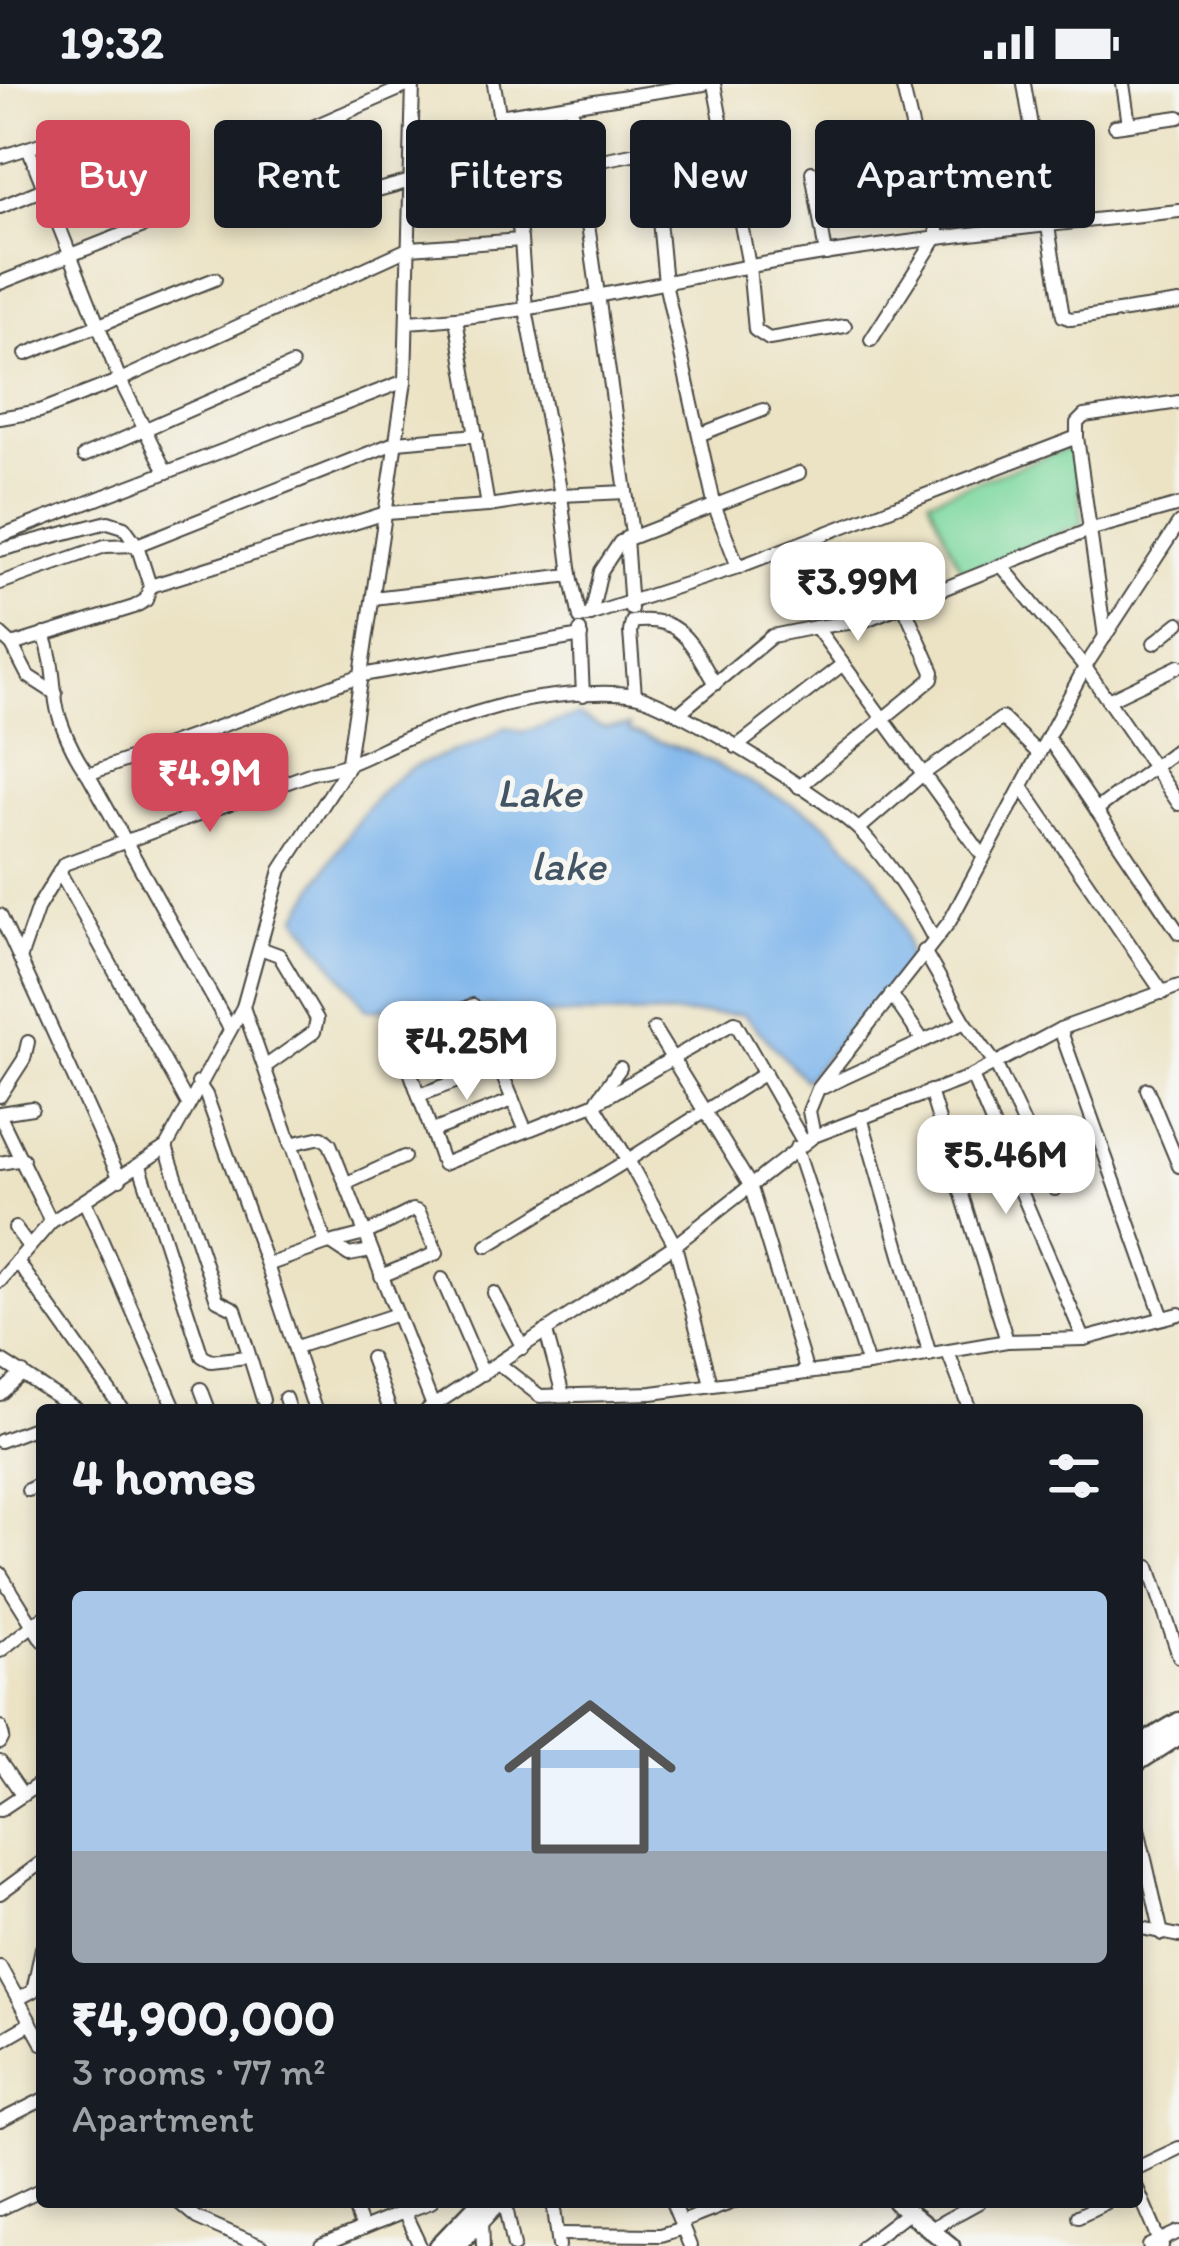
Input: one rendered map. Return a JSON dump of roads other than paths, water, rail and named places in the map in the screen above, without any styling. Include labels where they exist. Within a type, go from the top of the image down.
[{"type":"main road","points":[[1143,1745],[1178,1736]]},
{"type":"main road","points":[[1143,1759],[1178,1736]]},
{"type":"main road","points":[[903,2208],[952,2246]]},
{"type":"main road","points":[[438,2246],[481,2211]]},
{"type":"main road","points":[[458,2246],[481,2211]]},
{"type":"street","points":[[328,120],[412,84],[412,120]]},
{"type":"street","points":[[494,84],[571,575],[586,617]]},
{"type":"street","points":[[499,116],[704,84]]},
{"type":"street","points":[[714,84],[749,266],[752,316],[760,337],[845,326]]},
{"type":"street","points":[[871,340],[938,235],[902,84]]},
{"type":"street","points":[[1024,84],[1030,120]]},
{"type":"street","points":[[1123,84],[1122,125],[1179,117]]},
{"type":"street","points":[[571,105],[574,120]]},
{"type":"street","points":[[340,115],[359,195],[406,182]]},
{"type":"street","points":[[0,158],[36,145]]},
{"type":"street","points":[[28,148],[36,168]]},
{"type":"street","points":[[606,159],[637,153],[654,168],[665,283],[715,507],[738,567]]},
{"type":"street","points":[[812,172],[826,254]]},
{"type":"street","points":[[0,206],[36,191]]},
{"type":"street","points":[[1095,220],[1179,212]]},
{"type":"street","points":[[60,228],[120,380],[166,472]]},
{"type":"street","points":[[0,283],[138,228]]},
{"type":"street","points":[[0,1281],[51,1222],[166,1147],[243,1007],[281,870],[347,768],[405,382],[410,228]]},
{"type":"street","points":[[590,228],[626,492],[635,695]]},
{"type":"street","points":[[407,322],[526,309],[749,266],[938,235],[1014,228]]},
{"type":"street","points":[[1048,228],[1063,316],[1071,319],[1179,303]]},
{"type":"street","points":[[1,416],[40,411],[120,380],[410,248],[521,239]]},
{"type":"street","points":[[26,353],[214,279]]},
{"type":"street","points":[[456,319],[488,506]]},
{"type":"street","points":[[84,457],[292,364]]},
{"type":"street","points":[[0,536],[405,382]]},
{"type":"street","points":[[1105,638],[1077,423],[1084,416],[1179,402]]},
{"type":"street","points":[[700,434],[763,410]]},
{"type":"street","points":[[0,583],[104,546],[137,545],[397,442],[477,435]]},
{"type":"street","points":[[586,617],[738,567],[1077,437]]},
{"type":"street","points":[[583,695],[580,636],[608,555],[629,536],[799,473]]},
{"type":"street","points":[[150,586],[386,513],[626,492]]},
{"type":"street","points":[[678,714],[772,636],[856,623],[1092,529],[1179,505]]},
{"type":"street","points":[[0,550],[108,522],[124,526],[137,545],[150,586],[146,600],[134,608],[12,645]]},
{"type":"street","points":[[804,1142],[818,1089],[950,920],[1085,667],[1179,524]]},
{"type":"street","points":[[1001,566],[1085,667],[1179,804]]},
{"type":"street","points":[[373,598],[571,575]]},
{"type":"street","points":[[799,787],[932,679],[904,606]]},
{"type":"street","points":[[632,622],[661,620],[676,628],[715,683]]},
{"type":"street","points":[[1154,644],[1179,622]]},
{"type":"street","points":[[816,627],[982,856]]},
{"type":"street","points":[[0,634],[12,645],[28,676],[56,694]]},
{"type":"street","points":[[44,634],[70,748],[229,1028]]},
{"type":"street","points":[[88,774],[362,675],[580,636]]},
{"type":"street","points":[[736,747],[843,664]]},
{"type":"street","points":[[1108,700],[1179,666]]},
{"type":"street","points":[[20,959],[33,919],[64,864],[315,772],[347,768],[408,737],[500,706],[583,695],[635,695],[678,714],[799,787],[859,829],[908,889],[934,939]]},
{"type":"street","points":[[859,829],[923,774],[1002,718],[1039,754]]},
{"type":"street","points":[[1048,738],[1179,933]]},
{"type":"street","points":[[1096,810],[1179,748]]},
{"type":"street","points":[[1022,787],[1163,993]]},
{"type":"street","points":[[58,871],[188,1104]]},
{"type":"street","points":[[0,915],[120,1179]]},
{"type":"street","points":[[260,948],[279,955],[317,1019],[314,1032],[266,1066]]},
{"type":"street","points":[[924,951],[964,1022],[995,1063],[1055,1189]]},
{"type":"street","points":[[436,1404],[675,1245],[804,1142],[972,1076],[1060,1029],[1179,986]]},
{"type":"street","points":[[891,994],[923,1041]]},
{"type":"street","points":[[526,1131],[473,1005],[449,1014],[405,1057],[443,1164],[594,1104],[736,1022],[804,1142],[868,1365]]},
{"type":"street","points":[[243,1007],[328,1243],[349,1255],[371,1251]]},
{"type":"street","points":[[818,1089],[964,1022]]},
{"type":"street","points":[[654,1029],[750,1185],[807,1373]]},
{"type":"street","points":[[1060,1029],[1163,1318]]},
{"type":"street","points":[[0,1096],[24,1059],[28,1042]]},
{"type":"street","points":[[418,1095],[499,1066]]},
{"type":"street","points":[[594,1104],[620,1068]]},
{"type":"street","points":[[487,1246],[765,1073]]},
{"type":"street","points":[[972,1076],[1084,1340]]},
{"type":"street","points":[[198,1083],[313,1404]]},
{"type":"street","points":[[1147,1089],[1179,1166]]},
{"type":"street","points":[[930,1091],[1007,1341]]},
{"type":"street","points":[[432,1131],[513,1100]]},
{"type":"street","points":[[594,1104],[675,1245],[711,1384]]},
{"type":"street","points":[[32,1108],[0,1114],[51,1222]]},
{"type":"street","points":[[861,1117],[930,1355]]},
{"type":"street","points":[[290,1144],[327,1139],[429,1404]]},
{"type":"street","points":[[166,1147],[218,1300],[233,1305],[263,1400]]},
{"type":"street","points":[[345,1184],[404,1157]]},
{"type":"street","points":[[0,1163],[23,1159]]},
{"type":"street","points":[[140,1166],[202,1356],[211,1361],[247,1357]]},
{"type":"street","points":[[85,1202],[169,1404]]},
{"type":"street","points":[[267,1265],[364,1234],[413,1210],[424,1217],[438,1249],[434,1256],[381,1276]]},
{"type":"street","points":[[15,1228],[29,1247]]},
{"type":"street","points":[[17,1261],[119,1404]]},
{"type":"street","points":[[442,1279],[483,1374]]},
{"type":"street","points":[[494,1293],[523,1348]]},
{"type":"street","points":[[296,1347],[397,1314]]},
{"type":"street","points":[[500,1364],[542,1403],[563,1395],[652,1393],[868,1365],[1007,1341],[1084,1340],[1179,1314]]},
{"type":"street","points":[[546,1332],[563,1395]]},
{"type":"street","points":[[948,1352],[968,1404]]},
{"type":"street","points":[[371,1358],[388,1404]]},
{"type":"street","points":[[0,1360],[69,1404]]},
{"type":"street","points":[[0,1394],[23,1373]]},
{"type":"street","points":[[201,1389],[206,1404]]},
{"type":"street","points":[[652,1393],[657,1404]]},
{"type":"street","points":[[0,1442],[36,1427]]},
{"type":"street","points":[[28,1490],[36,1486]]},
{"type":"street","points":[[1149,1567],[1179,1656]]},
{"type":"street","points":[[0,1573],[36,1618]]},
{"type":"street","points":[[2,1645],[36,1621]]},
{"type":"street","points":[[0,1727],[4,1737],[0,1743]]},
{"type":"street","points":[[0,1762],[22,1794]]},
{"type":"street","points":[[0,1810],[36,1786]]},
{"type":"street","points":[[1143,1850],[1162,1934]]},
{"type":"street","points":[[0,1893],[36,1866]]},
{"type":"street","points":[[1143,1929],[1179,1936]]},
{"type":"street","points":[[0,1968],[36,2032]]},
{"type":"street","points":[[18,1999],[33,1991],[36,1977]]},
{"type":"street","points":[[0,2042],[31,2023]]},
{"type":"street","points":[[0,2121],[36,2103]]},
{"type":"street","points":[[1143,2165],[1179,2148]]},
{"type":"street","points":[[0,2209],[36,2192]]},
{"type":"street","points":[[1143,2205],[1157,2244],[1179,2233]]},
{"type":"street","points":[[185,2208],[254,2245]]},
{"type":"street","points":[[197,2218],[203,2208]]},
{"type":"street","points":[[354,2208],[362,2228]]},
{"type":"street","points":[[504,2208],[514,2246]]},
{"type":"street","points":[[554,2208],[558,2240],[661,2235],[718,2208]]},
{"type":"street","points":[[675,2208],[690,2246]]},
{"type":"street","points":[[863,2246],[901,2208]]},
{"type":"street","points":[[930,2229],[968,2208]]},
{"type":"street","points":[[1078,2216],[1095,2208]]},
{"type":"street","points":[[321,2246],[395,2210],[420,2246]]},
{"type":"street","points":[[481,2211],[483,2246]]},
{"type":"water","name":"lake","points":[[578,715],[603,728],[630,726],[629,731],[693,753],[819,818],[880,883],[901,923],[908,966],[805,1080],[743,1014],[506,1015],[491,1006],[449,1014],[435,1006],[367,1010],[297,917],[350,831],[402,774],[506,727],[523,732]]},
{"type":"water label","name":"Lake","points":[[539,792]]}]
